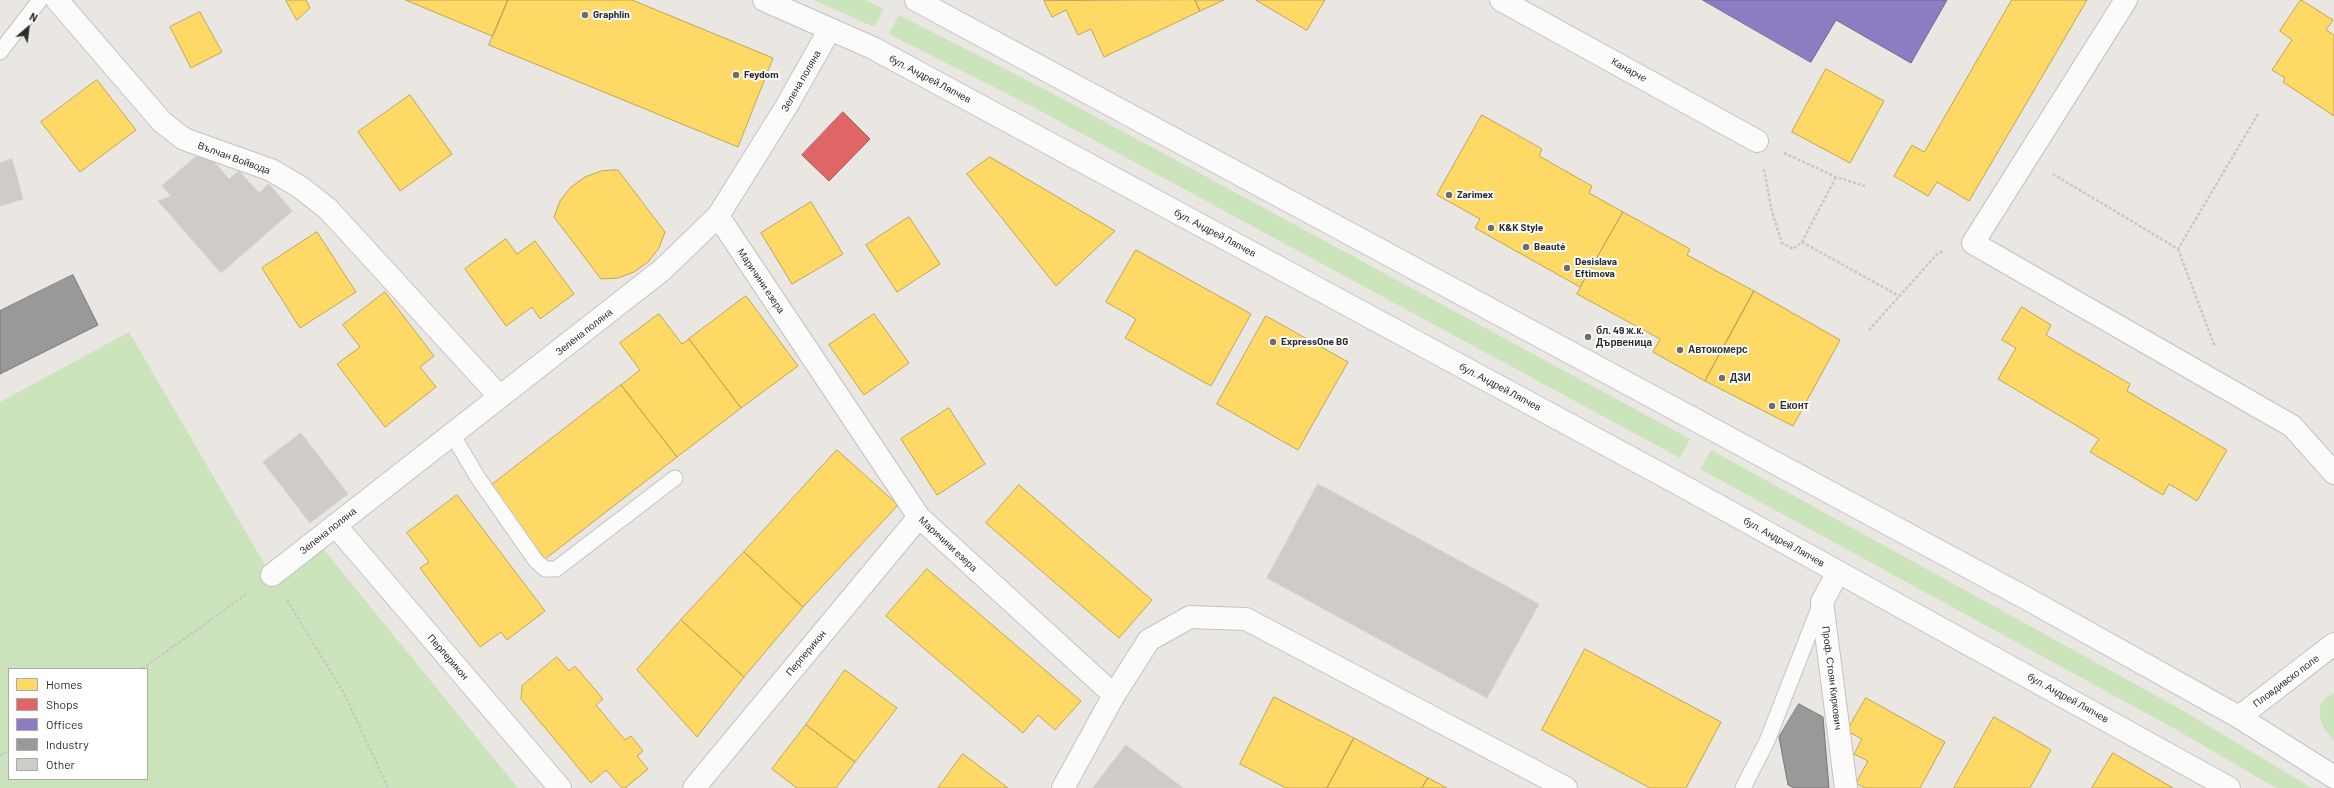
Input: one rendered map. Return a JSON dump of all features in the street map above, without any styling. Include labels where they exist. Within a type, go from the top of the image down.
[{"type":"street","name":"Вълчан Войвода","points":[[57,0],[162,122],[184,139],[271,170],[300,186],[328,209],[500,397]]},
{"type":"street","name":"бул. Андрей Ляпчев","points":[[764,0],[880,52],[1838,572],[2229,788]]},
{"type":"street","name":"Канарче","points":[[1501,0],[1757,141]]},
{"type":"street","points":[[2126,0],[1973,243],[2292,426],[2334,473]]},
{"type":"street","points":[[930,3],[2010,589],[2239,717],[2334,777]]},
{"type":"street","name":"Зелена поляна","points":[[272,575],[662,270],[718,216],[786,107],[830,29]]},
{"type":"street","name":"Маричини езера","points":[[718,216],[919,517],[1114,695]]},
{"type":"street","name":"Перперикон","points":[[694,788],[919,517]]},
{"type":"street","name":"Перперикон","points":[[335,525],[560,788]]},
{"type":"street","points":[[1822,602],[1838,572]]},
{"type":"street","name":"Проф. Стоян Киркович","points":[[1822,602],[1846,788]]},
{"type":"street","points":[[1063,788],[1114,695],[1150,640],[1190,617],[1246,619],[1566,788]]},
{"type":"street","name":"Пловдивско поле","points":[[2239,717],[2334,644]]},
{"type":"lane","points":[[0,52],[40,0]]},
{"type":"lane","points":[[452,434],[487,491],[536,561],[545,569],[556,569],[676,478]]},
{"type":"lane","points":[[1743,788],[1767,741],[1822,602]]},
{"type":"path","points":[[2178,249],[2258,114]]},
{"type":"path","points":[[1757,141],[1772,212],[1782,242],[1793,249],[1802,242],[1836,177]]},
{"type":"path","points":[[1757,141],[1836,177],[1865,186]]},
{"type":"path","points":[[2027,158],[2178,249],[2216,349]]},
{"type":"path","points":[[1802,242],[1899,296]]},
{"type":"path","points":[[1869,330],[1938,253],[1973,243]]},
{"type":"path","points":[[143,668],[272,575],[345,695],[388,788]]},
{"type":"green space","points":[[814,0],[865,0],[884,9],[874,27]]},
{"type":"green space","points":[[899,15],[1050,92],[1690,439],[1680,458],[1031,106],[889,34]]},
{"type":"green space","points":[[129,332],[271,575],[316,540],[518,788],[0,788],[0,402]]},
{"type":"green space","points":[[1711,450],[2182,710],[2312,788],[2276,788],[2175,729],[1700,469]]},
{"type":"green space","points":[[2334,693],[2334,741],[2325,729],[2320,715],[2320,709],[2322,703],[2327,697]]},
{"type":"building: Homes","points":[[286,0],[306,0],[310,8],[297,20]]},
{"type":"building: Homes","points":[[406,0],[508,0],[493,36]]},
{"type":"building: Homes","points":[[508,0],[632,0],[773,58],[738,147],[489,45]]},
{"type":"building: Homes","points":[[1195,0],[1224,0],[1200,11]]},
{"type":"building: Homes","points":[[1195,0],[1200,11],[1104,57],[1091,29],[1078,35],[1066,10],[1052,17],[1044,1]]},
{"type":"building: Homes","points":[[1256,0],[1325,0],[1307,30]]},
{"type":"building: Homes","points":[[2012,0],[2087,0],[1969,201],[1937,182],[1928,196],[1894,176],[1912,145],[1924,152]]},
{"type":"building: Homes","points":[[2301,0],[2333,20],[2326,30],[2334,35],[2334,116],[2283,82],[2285,78],[2272,70],[2292,40],[2280,31]]},
{"type":"building: Homes","points":[[200,12],[222,52],[191,68],[170,27]]},
{"type":"building: Homes","points":[[1826,69],[1884,101],[1850,163],[1792,132]]},
{"type":"building: Homes","points":[[97,80],[136,130],[80,172],[41,122]]},
{"type":"building: Homes","points":[[410,95],[452,154],[400,191],[358,132]]},
{"type":"building: Homes","points":[[1482,115],[1542,149],[1539,156],[1592,186],[1589,193],[1623,212],[1580,287],[1475,228],[1480,219],[1437,195]]},
{"type":"building: Homes","points":[[990,157],[1115,231],[1056,286],[967,174]]},
{"type":"building: Homes","points":[[618,170],[665,232],[659,248],[648,262],[634,272],[618,278],[601,279],[554,217],[560,201],[571,187],[585,177],[601,171]]},
{"type":"building: Homes","points":[[811,202],[843,254],[792,284],[761,233]]},
{"type":"building: Homes","points":[[1623,212],[1690,249],[1687,255],[1754,291],[1705,381],[1653,352],[1660,339],[1577,294]]},
{"type":"building: Homes","points":[[909,217],[940,264],[897,292],[866,245]]},
{"type":"building: Homes","points":[[317,232],[356,292],[300,328],[262,268]]},
{"type":"building: Homes","points":[[506,239],[517,254],[535,241],[574,294],[540,319],[532,307],[506,326],[465,269]]},
{"type":"building: Homes","points":[[1136,250],[1251,314],[1211,386],[1125,338],[1136,319],[1106,302]]},
{"type":"building: Homes","points":[[1754,291],[1840,340],[1793,426],[1705,381]]},
{"type":"building: Homes","points":[[385,292],[434,356],[420,367],[436,387],[385,427],[337,364],[360,347],[343,325]]},
{"type":"building: Homes","points":[[746,296],[798,366],[741,408],[689,339]]},
{"type":"building: Homes","points":[[2022,307],[2051,325],[2046,335],[2130,384],[2127,391],[2227,450],[2197,501],[2169,484],[2163,495],[2090,452],[2099,439],[1998,379],[2016,348],[2002,340]]},
{"type":"building: Homes","points":[[659,314],[682,344],[689,339],[741,408],[677,457],[621,385],[640,370],[620,343]]},
{"type":"building: Homes","points":[[874,314],[909,363],[864,395],[829,345]]},
{"type":"building: Homes","points":[[1266,316],[1348,362],[1298,450],[1217,404]]},
{"type":"building: Homes","points":[[621,385],[677,457],[545,559],[489,487]]},
{"type":"building: Homes","points":[[949,408],[985,464],[937,495],[901,439]]},
{"type":"building: Homes","points":[[837,450],[898,505],[803,607],[744,552]]},
{"type":"building: Homes","points":[[1019,485],[1152,600],[1119,638],[986,523]]},
{"type":"building: Homes","points":[[457,495],[545,611],[507,640],[501,632],[480,647],[420,568],[429,562],[407,533]]},
{"type":"building: Homes","points":[[744,552],[803,607],[744,677],[681,620]]},
{"type":"building: Homes","points":[[927,569],[1081,701],[1055,730],[1038,715],[1023,733],[886,616]]},
{"type":"building: Homes","points":[[681,620],[744,677],[697,737],[637,670]]},
{"type":"building: Homes","points":[[1585,649],[1721,722],[1686,788],[1650,788],[1542,730]]},
{"type":"building: Homes","points":[[557,657],[569,671],[575,666],[603,699],[596,705],[625,740],[631,736],[643,751],[637,756],[648,769],[625,788],[622,788],[606,770],[591,783],[521,699],[522,686]]},
{"type":"building: Homes","points":[[845,670],[897,708],[855,762],[806,725]]},
{"type":"building: Homes","points":[[1274,697],[1354,738],[1327,788],[1286,788],[1240,764]]},
{"type":"building: Homes","points":[[1866,698],[1945,742],[1920,788],[1865,788],[1856,783],[1868,761],[1854,754],[1862,739],[1847,731]]},
{"type":"building: Homes","points":[[1994,717],[2051,750],[2030,788],[1954,788]]},
{"type":"building: Homes","points":[[806,725],[855,762],[836,788],[797,788],[772,769]]},
{"type":"building: Homes","points":[[1354,738],[1428,778],[1422,788],[1327,788]]},
{"type":"building: Homes","points":[[2113,753],[2173,788],[2092,788]]},
{"type":"building: Homes","points":[[963,754],[1008,788],[938,788]]},
{"type":"building: Homes","points":[[1428,778],[1447,788],[1422,788]]},
{"type":"building: Shops","points":[[843,112],[870,139],[829,181],[802,155]]},
{"type":"building: Offices","points":[[1703,0],[1947,0],[1911,63],[1836,20],[1811,62]]},
{"type":"building: Industry","points":[[73,275],[98,325],[0,374],[0,311]]},
{"type":"building: Industry","points":[[1799,704],[1823,717],[1829,788],[1794,788],[1788,785],[1779,737]]},
{"type":"building: Other","points":[[204,150],[229,179],[239,171],[259,193],[269,184],[292,211],[221,273],[158,201],[171,196],[162,186]]},
{"type":"building: Other","points":[[12,159],[23,199],[0,206],[0,163]]},
{"type":"building: Other","points":[[301,433],[348,494],[310,523],[263,462]]},
{"type":"building: Other","points":[[1318,484],[1539,604],[1487,698],[1267,578]]},
{"type":"building: Other","points":[[1126,745],[1183,788],[1093,788]]},
{"type":"place","name":"Graphlin","points":[[585,15]]},
{"type":"place","name":"Feydom","points":[[736,75]]},
{"type":"place","name":"Zarimex","points":[[1449,195]]},
{"type":"place","name":"K&K Style","points":[[1491,228]]},
{"type":"place","name":"Beauté","points":[[1526,247]]},
{"type":"place","name":"Desislava Eftimova","points":[[1567,268]]},
{"type":"place","name":"бл. 49 ж.к. Дървеница","points":[[1588,337]]},
{"type":"place","name":"ExpressOne BG","points":[[1273,342]]},
{"type":"place","name":"Автокомерс","points":[[1680,350]]},
{"type":"place","name":"ДЗИ","points":[[1722,378]]},
{"type":"place","name":"Еконт","points":[[1772,406]]}]
